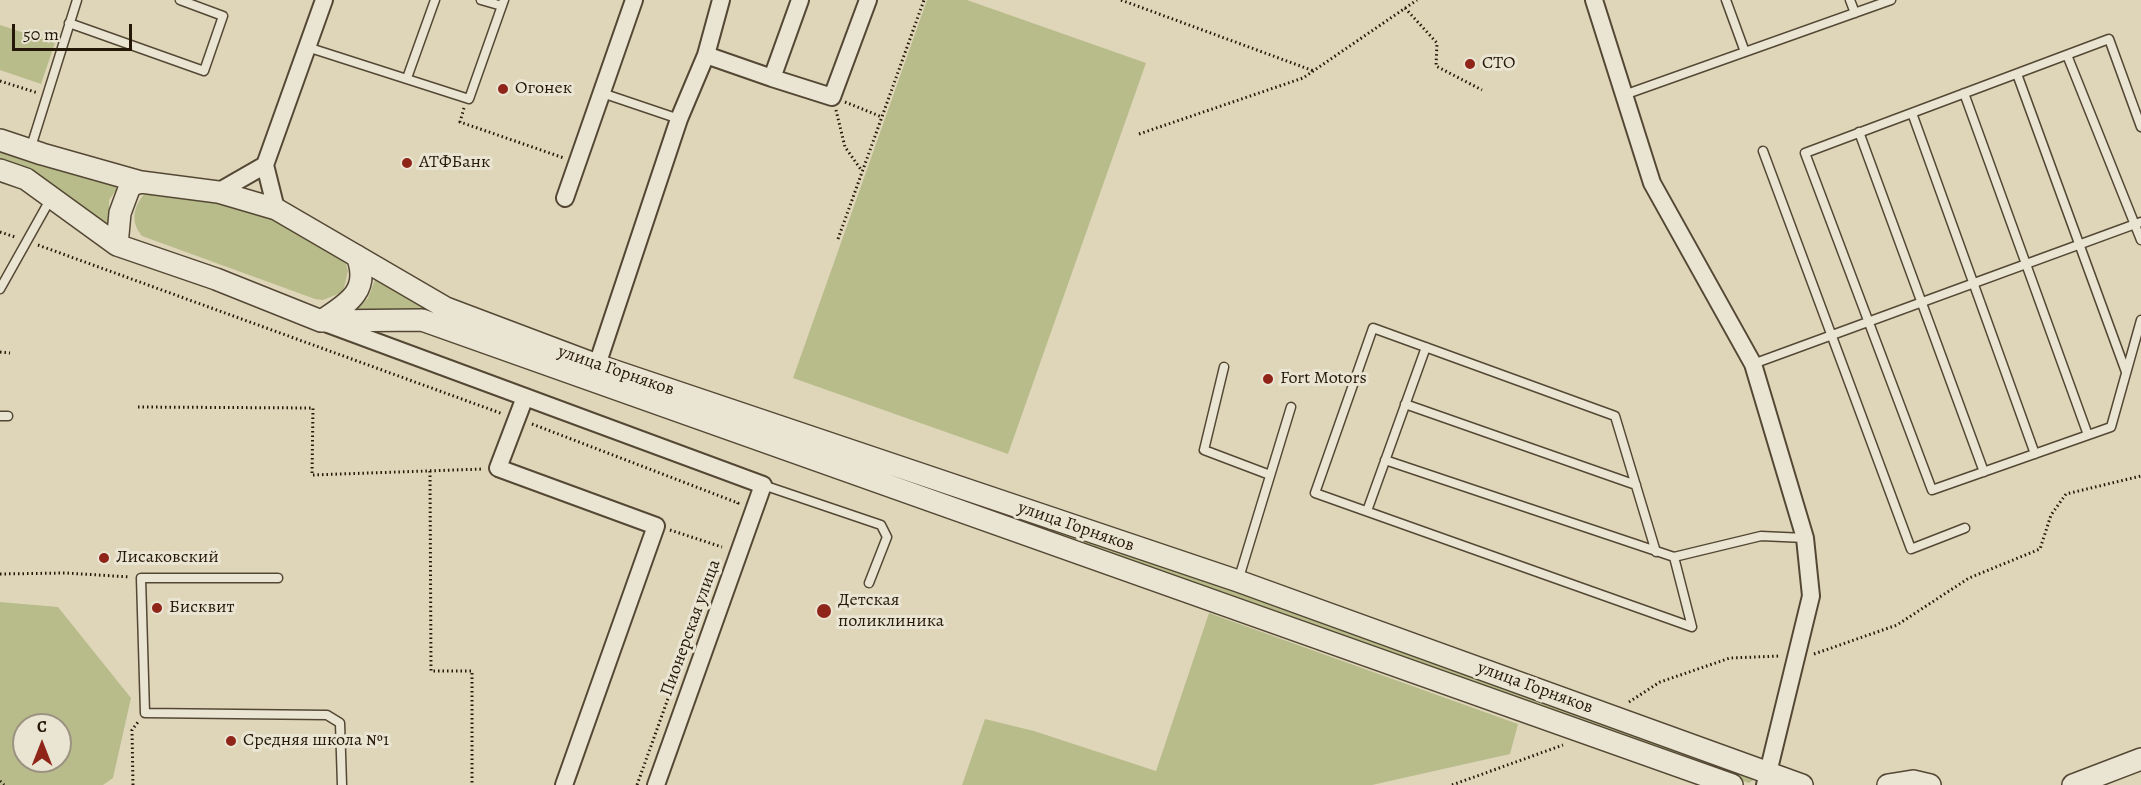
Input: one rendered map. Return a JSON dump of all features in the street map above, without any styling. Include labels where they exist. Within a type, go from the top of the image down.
[{"type":"street","points":[[276,209],[265,165],[324,0]]},
{"type":"street","points":[[565,198],[634,0]]},
{"type":"street","points":[[597,365],[679,118],[706,55],[721,0]]},
{"type":"street","points":[[772,78],[800,0]]},
{"type":"street","points":[[706,55],[832,97],[868,0]]},
{"type":"street","points":[[1594,0],[1652,183],[1753,364],[1805,538],[1811,596],[1767,779]]},
{"type":"street","name":"улица Горняков","points":[[0,140],[141,182],[218,192],[276,209],[446,308],[597,365],[1238,581],[1767,779],[1803,785]]},
{"type":"street","points":[[218,192],[265,165]]},
{"type":"street","name":"улица Горняков","points":[[0,170],[26,179],[117,245],[216,279],[321,321],[763,485]]},
{"type":"street","points":[[117,245],[123,204],[130,186],[141,182]]},
{"type":"street","points":[[321,321],[354,300],[363,271],[357,256]]},
{"type":"street","name":"улица Горняков","points":[[321,321],[422,320],[1693,775],[1731,785]]},
{"type":"street","points":[[525,397],[498,468],[656,526],[564,785]]},
{"type":"street","name":"Пионерская улица","points":[[656,785],[763,485]]},
{"type":"street","points":[[2073,785],[2141,759]]},
{"type":"street","points":[[1888,785],[1913,781],[1930,785]]},
{"type":"lane","points":[[30,150],[45,96],[77,0]]},
{"type":"lane","points":[[69,23],[204,71],[223,16],[180,0]]},
{"type":"lane","points":[[407,78],[435,0]]},
{"type":"lane","points":[[306,47],[469,99],[503,3],[481,0]]},
{"type":"lane","points":[[1726,0],[1745,52]]},
{"type":"lane","points":[[1850,0],[1855,13]]},
{"type":"lane","points":[[1624,95],[1891,0]]},
{"type":"lane","points":[[2141,127],[2109,39],[1805,153],[1932,490],[2111,427],[2141,320]]},
{"type":"lane","points":[[2067,55],[2138,224],[2141,240]]},
{"type":"lane","points":[[2017,74],[2126,373]]},
{"type":"lane","points":[[602,93],[679,118]]},
{"type":"lane","points":[[1964,93],[2088,435]]},
{"type":"lane","points":[[1912,113],[2035,454]]},
{"type":"lane","points":[[1859,132],[1984,472]]},
{"type":"lane","points":[[1763,151],[1911,549],[1965,528]]},
{"type":"lane","points":[[0,289],[51,197]]},
{"type":"lane","points":[[1753,364],[2138,224]]},
{"type":"lane","points":[[1656,552],[1615,416],[1373,328],[1315,493],[1692,627],[1674,557]]},
{"type":"lane","points":[[1367,511],[1426,347]]},
{"type":"lane","points":[[1224,367],[1203,450],[1270,475]]},
{"type":"lane","points":[[1405,404],[1636,484]]},
{"type":"lane","points":[[1238,581],[1291,407]]},
{"type":"lane","points":[[1385,460],[1674,557],[1761,536],[1805,538]]},
{"type":"lane","points":[[763,485],[880,525],[887,537],[869,583]]},
{"type":"lane","points":[[278,578],[141,578],[145,713],[327,715],[340,723],[342,785]]},
{"type":"path","points":[[838,239],[924,0]]},
{"type":"path","points":[[1121,0],[1314,71]]},
{"type":"path","points":[[1139,134],[1303,78],[1417,0]]},
{"type":"path","points":[[1405,8],[1437,43],[1436,66],[1482,90]]},
{"type":"path","points":[[0,81],[45,96]]},
{"type":"path","points":[[832,97],[882,117]]},
{"type":"path","points":[[832,97],[845,147],[862,171]]},
{"type":"path","points":[[465,106],[460,122],[577,162]]},
{"type":"path","points":[[0,231],[206,304],[705,488],[738,503],[734,514]]},
{"type":"path","points":[[0,352],[10,352]]},
{"type":"path","points":[[138,407],[313,408],[312,475],[498,468]]},
{"type":"path","points":[[430,471],[431,671],[472,671],[472,785]]},
{"type":"path","points":[[656,526],[722,547]]},
{"type":"path","points":[[718,558],[726,536]]},
{"type":"path","points":[[0,574],[66,573],[141,578]]},
{"type":"path","points":[[637,785],[687,645]]},
{"type":"path","points":[[133,785],[132,729],[145,713]]},
{"type":"path","points":[[0,781],[4,785]]},
{"type":"green space","points":[[927,0],[967,0],[1146,63],[1008,454],[793,378]]},
{"type":"green space","points":[[0,25],[55,43],[41,84],[0,70]]},
{"type":"green space","points":[[0,151],[42,166],[125,178],[109,200],[109,228],[0,162]]},
{"type":"green space","points":[[149,189],[260,210],[345,261],[348,271],[343,292],[323,300],[315,299],[142,236],[134,217],[140,200]]},
{"type":"green space","points":[[376,277],[435,304],[1748,772],[1755,779],[1749,783],[425,311],[357,309],[368,298]]},
{"type":"green space","points":[[0,602],[58,607],[131,698],[113,778],[103,785],[0,785]]},
{"type":"green space","points":[[1209,613],[1518,724],[1510,754],[1372,785],[962,785],[985,719],[1034,731],[1156,771]]},
{"type":"place","name":"СТО","points":[[1470,64]]},
{"type":"place","name":"Огонек","points":[[503,89]]},
{"type":"place","name":"АТФБанк","points":[[407,163]]},
{"type":"place","name":"Fort Motors","points":[[1268,379]]},
{"type":"place","name":"Лисаковский","points":[[104,558]]},
{"type":"place","name":"Бисквит","points":[[157,608]]},
{"type":"place","name":"Детская поликлиника","points":[[824,611]]},
{"type":"place","name":"Средняя школа №1","points":[[231,741]]}]
